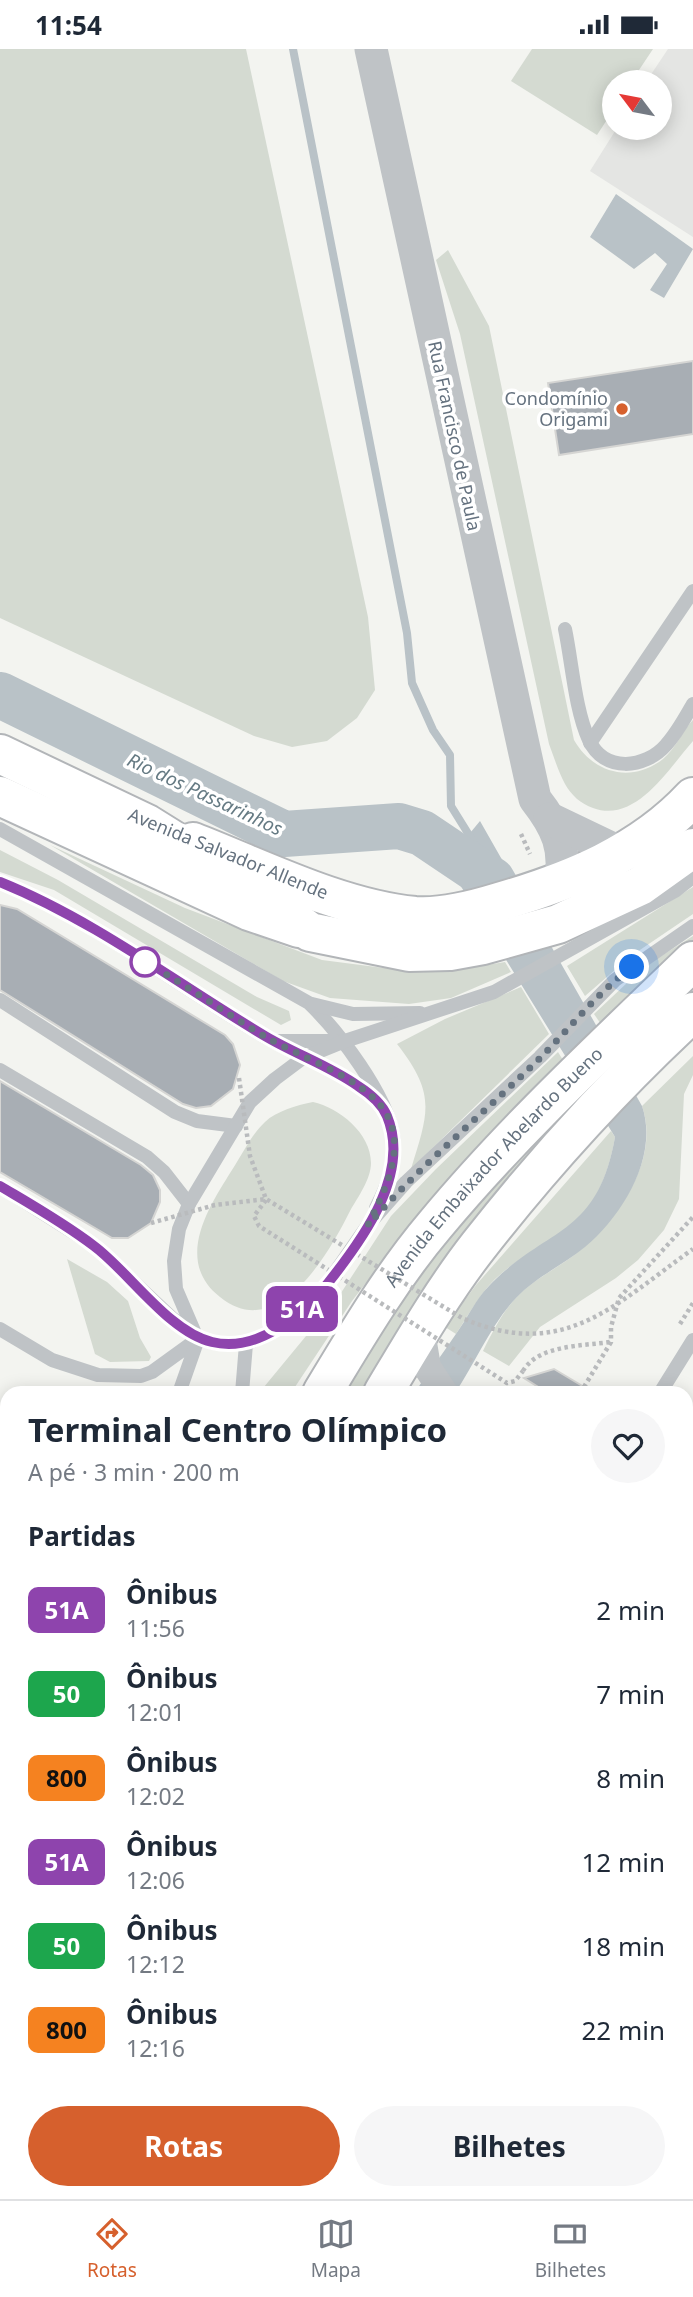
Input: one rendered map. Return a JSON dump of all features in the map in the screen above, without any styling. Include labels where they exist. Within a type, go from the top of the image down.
[{"type":"main road","name":"Avenida Salvador Allende","points":[[0,754],[148,824],[378,910],[418,916],[466,911],[549,888]]},
{"type":"main road","points":[[0,796],[248,911],[310,932],[410,952],[450,951],[483,945],[558,924],[640,886],[693,848]]},
{"type":"main road","points":[[549,888],[621,853],[654,832],[693,797]]},
{"type":"main road","points":[[148,824],[253,890],[310,932]]},
{"type":"main road","name":"Avenida Embaixador Abelardo Bueno","points":[[390,1386],[424,1349],[478,1245],[633,1019],[693,961]]},
{"type":"main road","name":"Avenida Embaixador Abelardo Bueno","points":[[326,1386],[371,1311],[434,1225],[576,1102],[650,1052],[693,1013]]},
{"type":"street","name":"Rua Francisco de Paula","points":[[371,49],[536,799],[550,819],[565,859],[549,888]]},
{"type":"street","points":[[550,819],[621,853]]},
{"type":"street","points":[[424,1349],[441,1386]]},
{"type":"lane","points":[[590,743],[687,611],[693,591]]},
{"type":"lane","points":[[565,629],[590,743],[611,762],[624,765],[641,761],[664,747],[693,704]]},
{"type":"lane","points":[[0,828],[309,1003],[353,1014],[435,1013]]},
{"type":"lane","points":[[182,1386],[199,1338],[183,1310],[175,1275],[179,1229],[189,1204],[250,1102],[303,1058],[345,1041],[494,992],[594,938],[675,891],[693,877]]},
{"type":"lane","points":[[0,882],[43,899],[273,1041],[356,1084],[386,1114]]},
{"type":"lane","points":[[0,1186],[95,1247],[172,1318],[199,1338],[213,1343],[246,1344],[273,1331],[299,1312],[327,1284],[368,1225],[406,1182],[540,1057],[615,980],[693,926]]},
{"type":"lane","points":[[0,1000],[175,1112],[197,1121],[236,1126]]},
{"type":"lane","points":[[309,1003],[345,1041],[386,1114],[393,1135],[390,1180],[368,1225]]},
{"type":"lane","points":[[273,1041],[345,1041]]},
{"type":"lane","points":[[0,1070],[147,1157],[164,1172],[189,1204]]},
{"type":"lane","points":[[0,1329],[52,1360],[98,1375],[141,1376],[152,1373],[199,1338]]},
{"type":"lane","points":[[664,1386],[692,1343]]},
{"type":"lane","points":[[243,1386],[246,1344]]},
{"type":"path","points":[[239,1077],[250,1156],[266,1199]]},
{"type":"path","points":[[266,1199],[254,1216],[260,1226],[507,1383],[515,1381],[529,1360],[540,1354],[611,1342]]},
{"type":"path","points":[[151,1223],[215,1205],[266,1199],[462,1318],[484,1327],[517,1334],[550,1334],[595,1319],[693,1249]]},
{"type":"path","points":[[585,1386],[611,1342],[616,1306],[631,1283],[693,1217]]},
{"type":"shaded area","points":[[0,49],[246,49],[368,617],[375,690],[357,718],[327,741],[292,747],[254,736],[0,618]]},
{"type":"shaded area","points":[[532,49],[653,49],[639,70],[602,70],[602,127],[597,135],[511,81]]},
{"type":"shaded area","points":[[668,49],[693,49],[693,237],[590,171],[609,140],[672,140],[672,70],[654,70]]},
{"type":"shaded area","points":[[616,194],[693,249],[664,298],[650,290],[667,264],[655,253],[634,269],[590,237]]},
{"type":"shaded area","points":[[448,250],[489,326],[574,740],[591,760],[602,767],[626,773],[638,771],[663,759],[693,720],[693,741],[650,791],[623,808],[609,811],[593,808],[577,799],[565,784],[549,744],[460,334],[436,260]]},
{"type":"shaded area","points":[[480,821],[642,1106],[646,1145],[634,1183],[612,1219],[585,1247],[516,1298],[491,1331],[459,1386],[419,1386],[488,1287],[509,1267],[582,1213],[596,1195],[607,1170],[615,1137],[446,862]]},
{"type":"shaded area","points":[[50,845],[185,908],[322,960],[384,968],[463,969],[505,962],[511,972],[451,998],[409,1004],[330,998],[283,981]]},
{"type":"shaded area","points":[[0,850],[58,880],[257,997],[289,1011],[291,1020],[281,1025],[54,890],[0,872]]},
{"type":"shaded area","points":[[693,887],[693,914],[631,956],[585,996],[567,966]]},
{"type":"shaded area","points":[[693,936],[693,947],[605,1030],[594,1014],[645,966]]},
{"type":"shaded area","points":[[521,987],[549,1034],[411,1169],[422,1132],[425,1103],[418,1076],[397,1044],[445,1019]]},
{"type":"shaded area","points":[[558,1052],[566,1065],[409,1227],[352,1301],[296,1386],[265,1386],[339,1296],[391,1216]]},
{"type":"shaded area","points":[[693,1056],[693,1075],[684,1094],[679,1199],[664,1230],[638,1260],[616,1278],[540,1327],[509,1366],[483,1351],[514,1300],[530,1285],[583,1248],[611,1219],[633,1184],[641,1165],[646,1145],[642,1106]]},
{"type":"shaded area","points":[[581,1096],[399,1329],[363,1386],[345,1386],[413,1281],[482,1195]]},
{"type":"shaded area","points":[[313,1102],[343,1116],[360,1132],[370,1152],[369,1175],[329,1249],[299,1287],[281,1302],[262,1309],[241,1309],[220,1297],[206,1283],[199,1267],[197,1251],[200,1234],[214,1201],[260,1127],[281,1112]]},
{"type":"shaded area","points":[[611,1131],[615,1137],[609,1163],[588,1209],[570,1228],[495,1279],[456,1334],[445,1327],[476,1285]]},
{"type":"shaded area","points":[[67,1259],[107,1282],[128,1301],[140,1338],[151,1357],[149,1361],[110,1362],[95,1354]]},
{"type":"building","name":"Condomínio Origami","points":[[693,361],[693,434],[559,455],[548,383]]},
{"type":"building","points":[[0,905],[17,909],[225,1035],[233,1044],[240,1065],[233,1089],[211,1106],[196,1108],[183,1104],[0,990]]},
{"type":"building","points":[[0,1081],[141,1165],[153,1175],[160,1190],[160,1202],[151,1223],[128,1238],[112,1238],[0,1172]]},
{"type":"building","points":[[554,1369],[582,1386],[537,1386],[524,1378]]},
{"type":"waterway","points":[[293,49],[407,633],[412,683],[433,730],[450,755],[451,806],[474,843]]},
{"type":"waterway","name":"Rio dos Passarinhos","points":[[0,695],[284,834],[399,826],[422,833],[492,880],[499,892]]},
{"type":"bus line","name":"51A","points":[[0,882],[43,899],[266,1037],[356,1084],[371,1095],[386,1114],[393,1135],[393,1156],[390,1180],[368,1225],[327,1284],[299,1312],[273,1331],[246,1344],[213,1343],[199,1338],[172,1318],[95,1247],[0,1186]]},
{"type":"place","name":"Condomínio Origami","points":[[622,409]]},
{"type":"route","points":[[145,962],[266,1037],[356,1084],[371,1095],[386,1114],[393,1135],[393,1156],[390,1180],[368,1225],[406,1182],[540,1057],[615,980],[632,967]]}]
